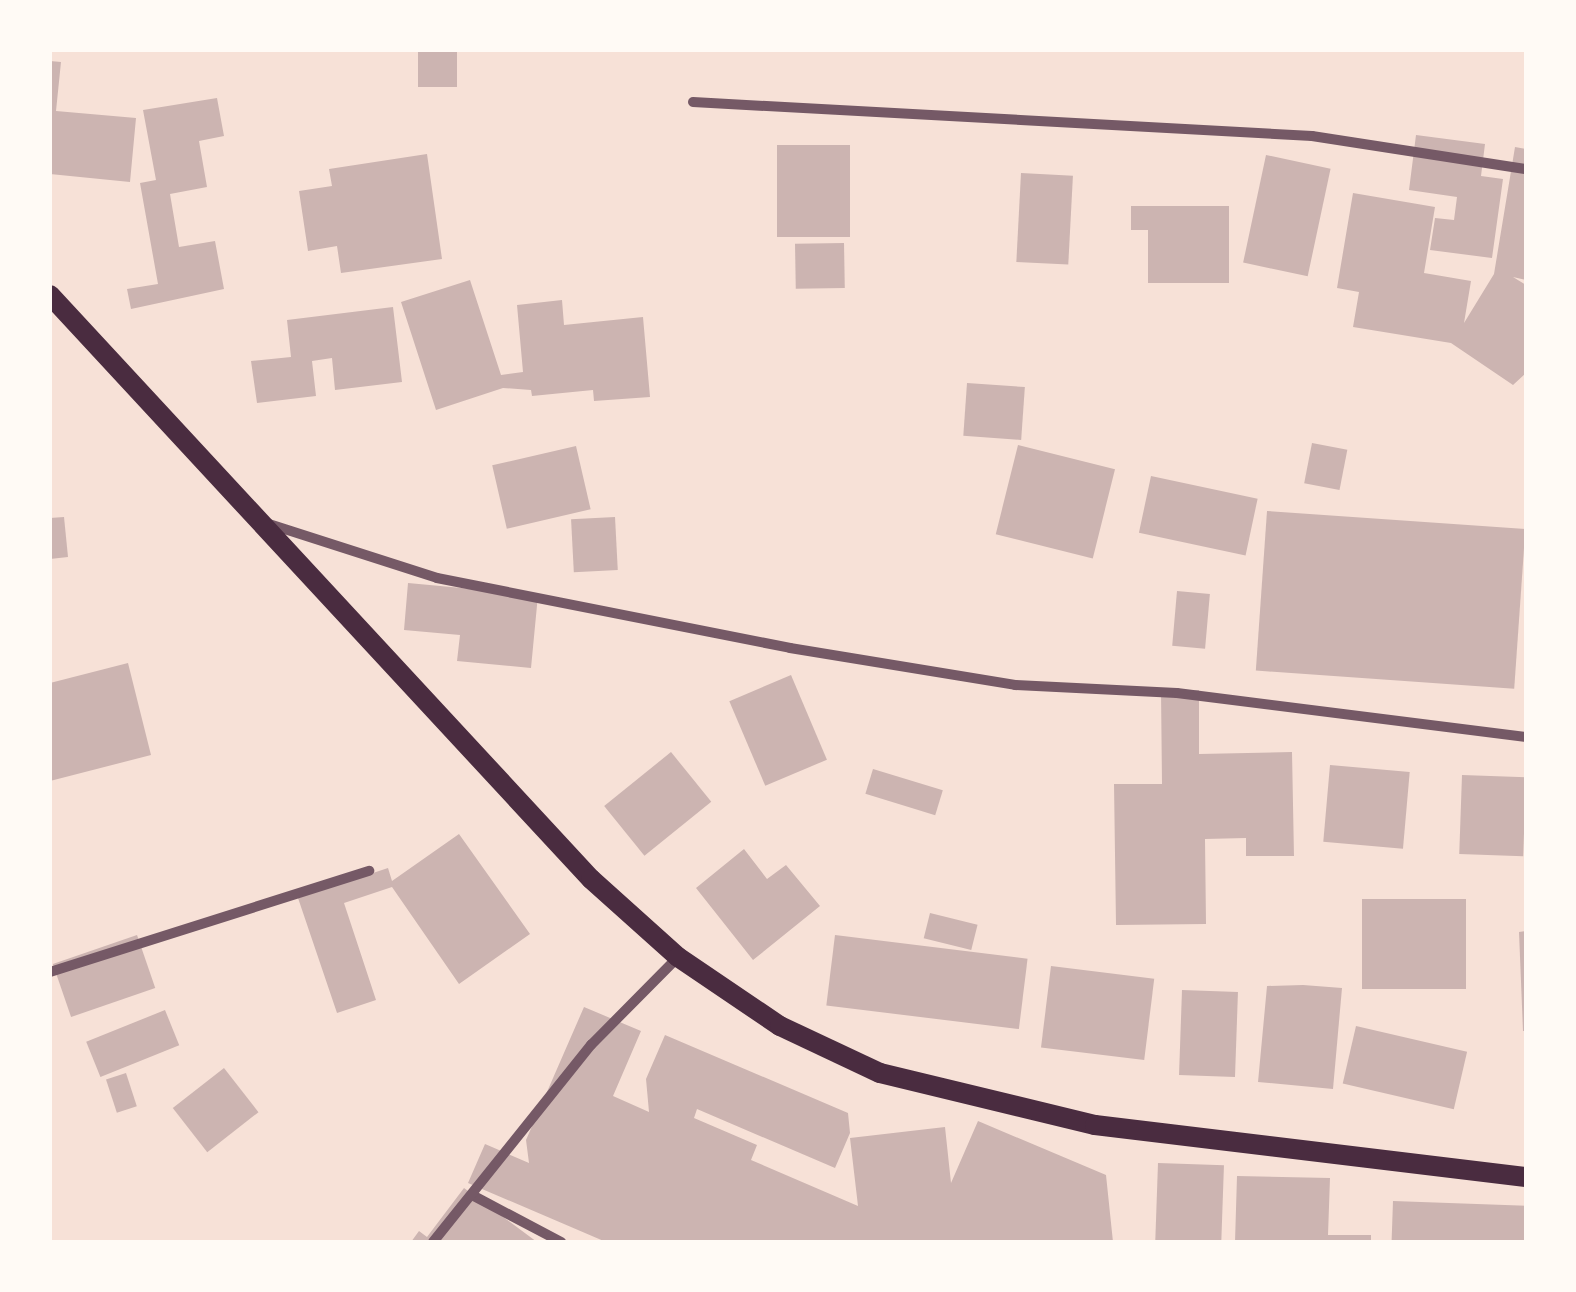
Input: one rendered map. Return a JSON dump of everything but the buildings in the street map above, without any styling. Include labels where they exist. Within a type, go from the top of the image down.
[{"type":"main road","points":[[50,296],[591,879],[678,957],[780,1026],[880,1073],[1095,1125],[1526,1177]]},
{"type":"street","points":[[693,102],[1312,136],[1526,168]]},
{"type":"street","points":[[256,520],[436,578],[790,648],[1015,685],[1177,693],[1526,737]]},
{"type":"street","points":[[50,972],[369,872]]},
{"type":"street","points":[[433,1242],[591,1046],[678,957]]},
{"type":"street","points":[[472,1194],[561,1242]]}]
